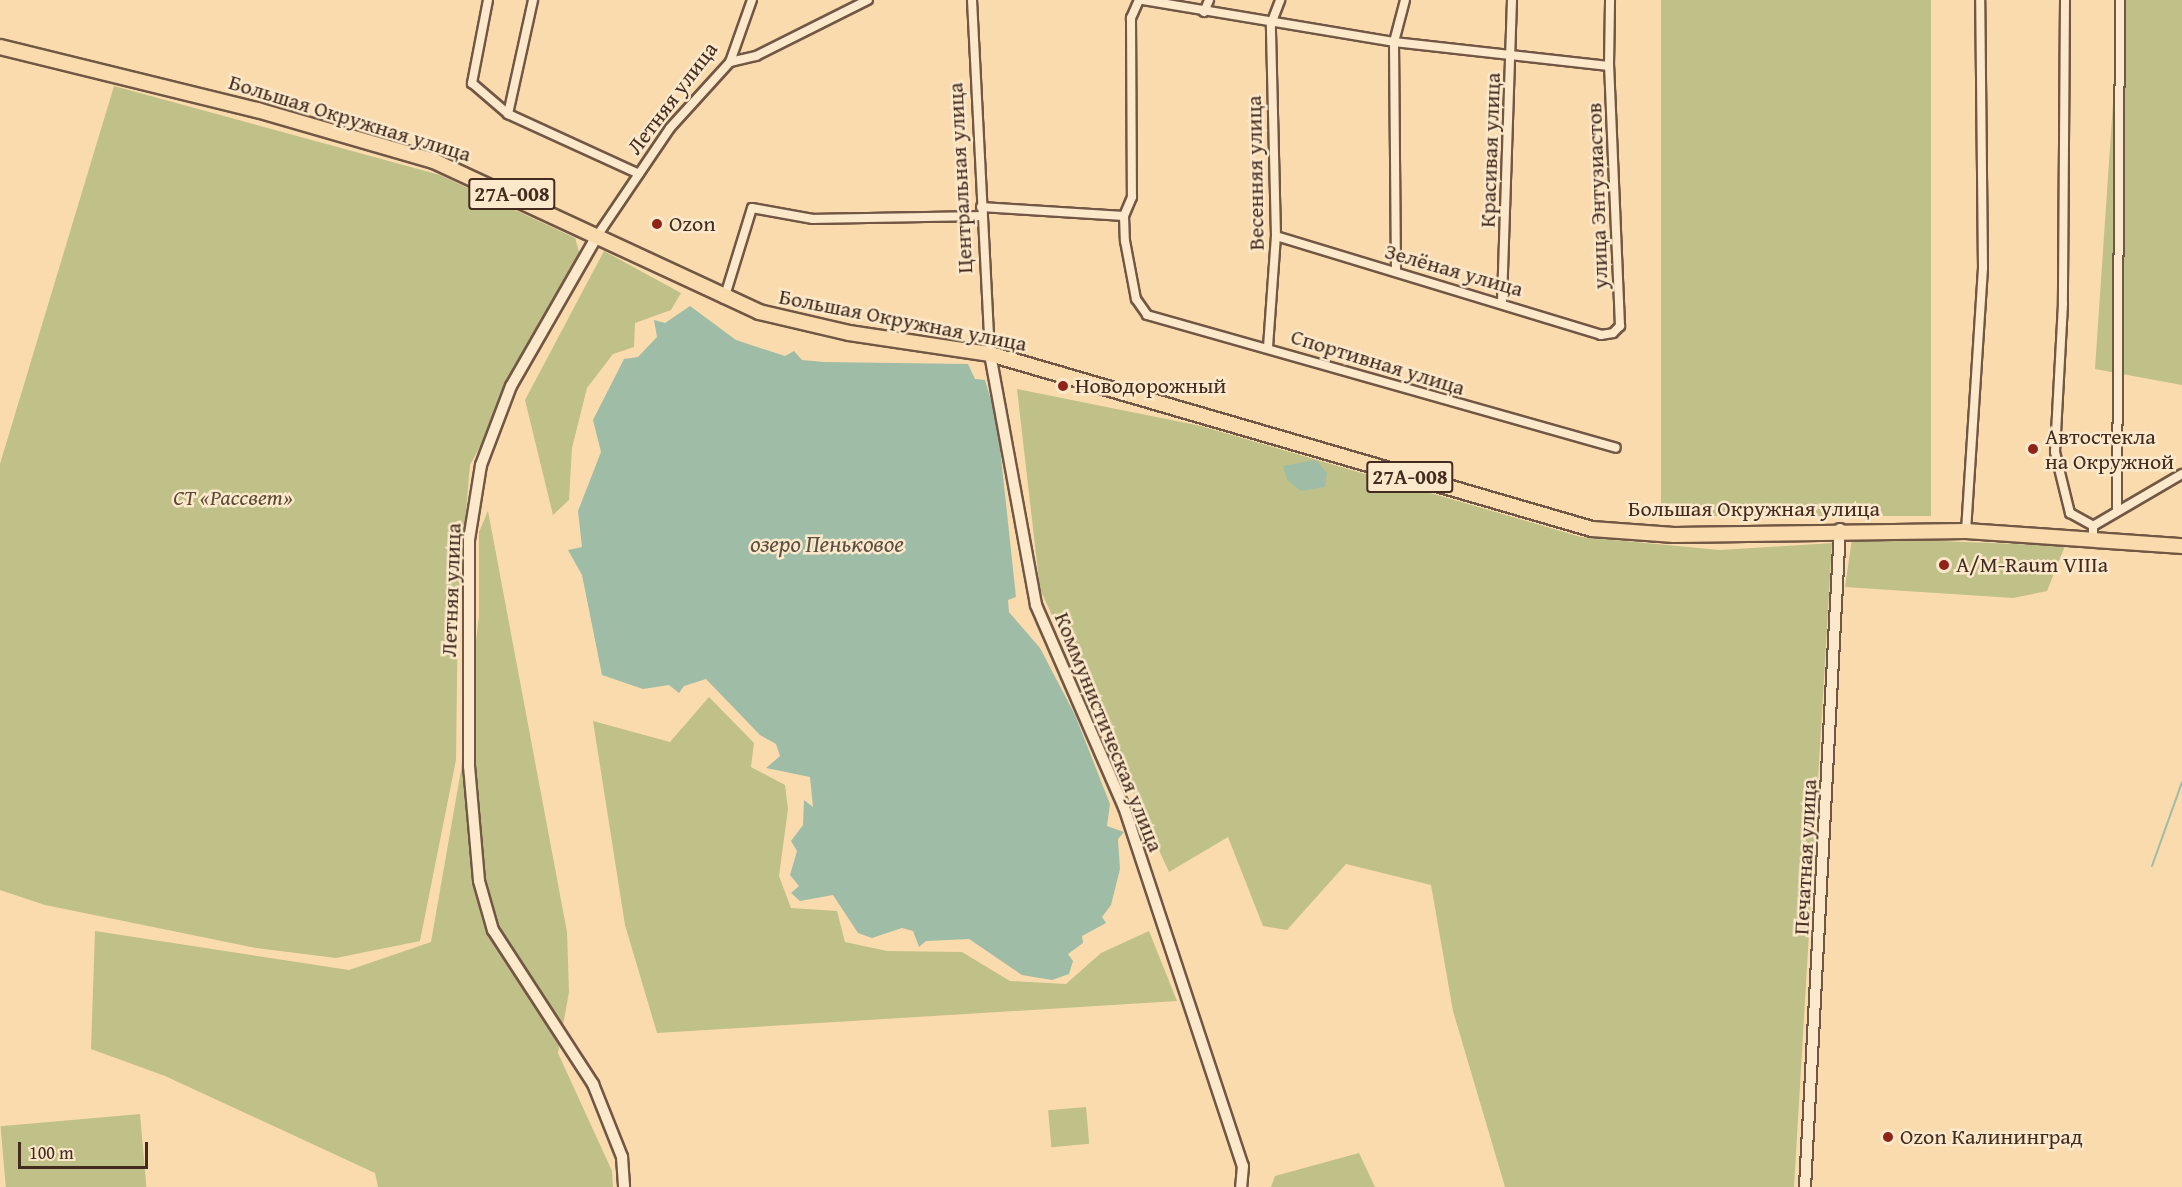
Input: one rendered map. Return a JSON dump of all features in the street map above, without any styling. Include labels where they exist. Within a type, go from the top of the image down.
[{"type":"main road","name":"Большая Окружная улица","points":[[0,47],[434,161],[597,236],[723,299],[798,323],[990,354],[1592,529],[1674,536],[1840,529],[2093,532],[2182,546]]},
{"type":"street","points":[[488,0],[472,83],[508,114],[639,174]]},
{"type":"street","points":[[508,114],[533,0]]},
{"type":"street","name":"Летняя улица","points":[[624,1187],[622,1157],[593,1084],[494,930],[479,881],[469,766],[469,540],[481,465],[511,386],[597,236],[670,128],[730,62],[752,0]]},
{"type":"street","points":[[730,62],[756,56],[868,0]]},
{"type":"street","name":"Центральная улица","points":[[972,0],[990,354]]},
{"type":"street","points":[[723,299],[749,211],[758,207],[813,219],[981,212],[1124,216],[1132,197],[1131,18],[1141,0],[1270,24],[1394,42],[1512,57],[1609,66]]},
{"type":"street","points":[[1204,12],[1209,0]]},
{"type":"street","name":"Весенняя улица","points":[[1268,347],[1276,236],[1270,24],[1280,0]]},
{"type":"street","points":[[1395,272],[1394,42],[1405,0]]},
{"type":"street","name":"Красивая улица","points":[[1502,302],[1512,57],[1512,0]]},
{"type":"street","name":"улица Энтузиастов","points":[[1610,0],[1609,66],[1620,326]]},
{"type":"street","points":[[1966,531],[1983,268],[1980,0]]},
{"type":"street","points":[[2065,0],[2063,304],[2055,452],[2070,513],[2093,532],[2117,511],[2182,474]]},
{"type":"street","points":[[2117,511],[2120,0]]},
{"type":"street","name":"Спортивная улица","points":[[1124,216],[1136,299],[1147,315],[1166,323],[1268,347],[1616,448]]},
{"type":"street","name":"Зелёная улица","points":[[1276,236],[1502,302],[1601,335],[1620,326]]},
{"type":"street","name":"Коммунистическая улица","points":[[990,354],[1035,605],[1124,807],[1243,1166],[1241,1187]]},
{"type":"street","name":"Печатная улица","points":[[1805,1187],[1840,529]]},
{"type":"green space","points":[[1661,0],[1931,0],[1931,516],[1661,516]]},
{"type":"green space","points":[[2120,0],[2182,0],[2182,385],[2095,369]]},
{"type":"green space","name":"СТ «Рассвет»","points":[[114,86],[440,175],[575,238],[582,261],[470,465],[458,605],[456,760],[420,941],[336,958],[256,948],[45,905],[0,890],[0,464]]},
{"type":"green space","points":[[604,251],[681,293],[671,310],[635,323],[634,347],[613,354],[587,388],[572,448],[569,500],[553,515],[525,400]]},
{"type":"green space","points":[[1017,389],[1201,426],[1581,537],[1720,550],[1832,543],[1794,1187],[1505,1187],[1453,1011],[1431,885],[1346,864],[1287,930],[1263,926],[1228,837],[1169,872],[1040,589]]},
{"type":"green space","points":[[488,511],[567,932],[569,992],[558,1053],[612,1171],[613,1187],[378,1187],[375,1173],[165,1076],[91,1049],[95,931],[349,970],[431,942],[461,770],[479,616],[479,532]]},
{"type":"green space","points":[[1852,539],[2065,546],[2047,591],[2013,598],[1845,587]]},
{"type":"green space","points":[[709,697],[754,743],[751,767],[785,785],[788,809],[779,876],[791,908],[837,911],[845,942],[887,951],[962,952],[1010,981],[1066,984],[1101,953],[1149,931],[1177,1001],[657,1033],[625,925],[593,721],[670,742]]},
{"type":"green space","points":[[1086,1107],[1089,1144],[1051,1147],[1048,1110]]},
{"type":"green space","points":[[140,1114],[146,1187],[6,1187],[1,1126]]},
{"type":"green space","points":[[1359,1153],[1375,1187],[1271,1187],[1275,1176]]},
{"type":"water","name":"озеро Пеньковое","points":[[690,306],[736,340],[785,356],[794,351],[802,360],[824,362],[968,364],[975,379],[985,380],[997,420],[1016,597],[1008,600],[1009,612],[1040,648],[1075,715],[1110,804],[1107,826],[1124,832],[1118,839],[1120,869],[1111,905],[1102,917],[1106,923],[1082,936],[1083,943],[1068,954],[1073,961],[1069,974],[1052,980],[1022,975],[969,939],[926,941],[919,947],[913,931],[902,928],[872,938],[858,933],[833,895],[800,901],[791,893],[799,886],[790,875],[797,851],[791,841],[803,825],[804,800],[813,807],[810,777],[766,768],[780,756],[776,744],[760,735],[706,679],[684,686],[679,693],[669,685],[643,689],[602,675],[582,575],[568,550],[582,547],[578,511],[601,452],[593,420],[624,359],[638,357],[657,337],[654,320],[665,323]]},
{"type":"water","points":[[1316,460],[1327,473],[1325,487],[1301,491],[1287,480],[1283,466]]},
{"type":"waterway","points":[[2152,866],[2182,782]]},
{"type":"place","name":"Ozon","points":[[657,224]]},
{"type":"place","name":"Новодорожный","points":[[1063,386]]},
{"type":"place","name":"Автостекла на Окружной","points":[[2033,449]]},
{"type":"place","name":"A/M-Raum VIIIa","points":[[1944,565]]},
{"type":"place","name":"Ozon Калининград","points":[[1888,1137]]}]
